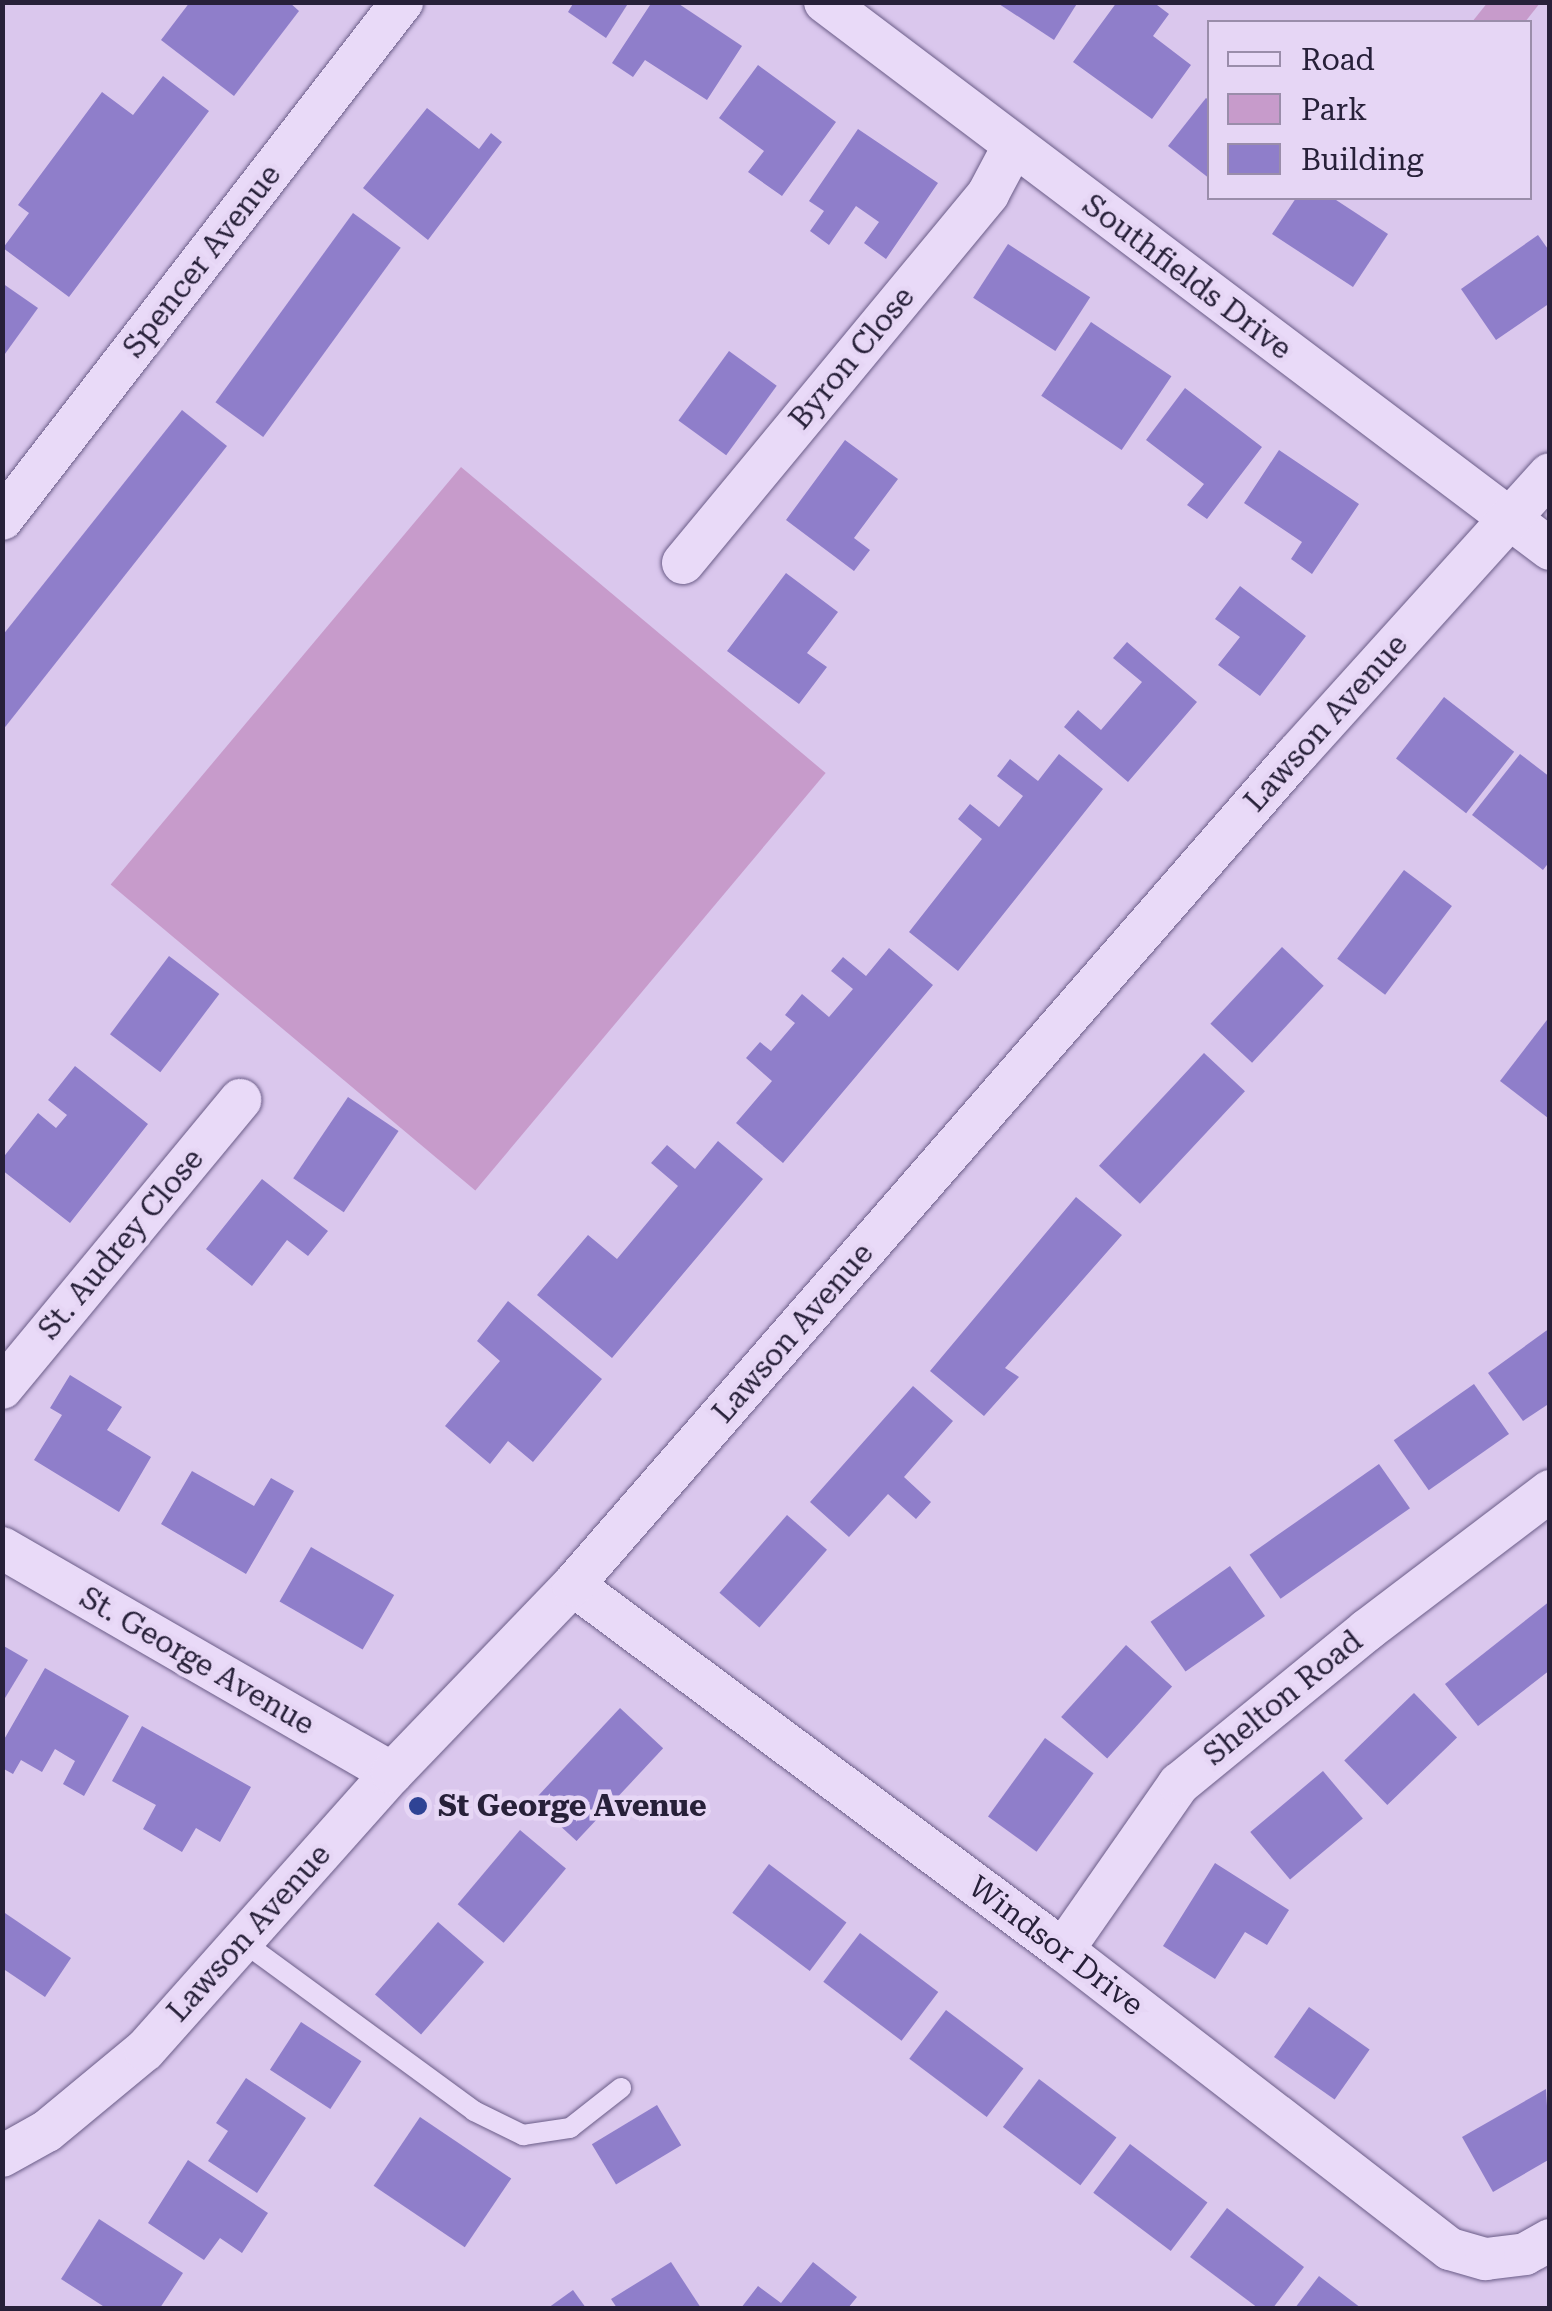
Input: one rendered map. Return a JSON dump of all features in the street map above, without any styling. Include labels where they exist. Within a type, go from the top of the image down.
[{"type":"street","name":"Spencer Avenue","points":[[2,518],[402,2]]},
{"type":"street","name":"Southfields Drive","points":[[825,2],[1013,148],[1550,548]]},
{"type":"street","name":"Byron Close","points":[[682,563],[988,194],[1013,148]]},
{"type":"street","name":"Lawson Avenue","points":[[2,2156],[47,2132],[146,2050],[392,1773],[573,1585],[1297,754],[1550,474]]},
{"type":"street","name":"St. Audrey Close","points":[[2,1388],[240,1100]]},
{"type":"street","name":"Shelton Road","points":[[1064,1950],[1179,1784],[1366,1630],[1550,1491]]},
{"type":"street","name":"St. George Avenue","points":[[2,1548],[392,1773]]},
{"type":"street","name":"Windsor Drive","points":[[573,1585],[1064,1950],[1450,2249],[1486,2259],[1525,2254],[1550,2240]]},
{"type":"lane","points":[[242,1941],[474,2111],[523,2135],[570,2128],[621,2088]]},
{"type":"green space","points":[[1488,2],[1540,2],[1527,20],[1474,20]]},
{"type":"green space","points":[[461,467],[826,773],[475,1190],[111,884]]},
{"type":"building","points":[[190,2],[289,2],[299,11],[234,96],[161,40]]},
{"type":"building","points":[[574,2],[629,2],[606,38],[568,12]]},
{"type":"building","points":[[652,2],[676,2],[742,46],[707,100],[645,60],[633,77],[612,63]]},
{"type":"building","points":[[996,2],[1078,2],[1054,40]]},
{"type":"building","points":[[1117,2],[1153,2],[1169,14],[1153,36],[1191,65],[1152,119],[1073,62]]},
{"type":"building","points":[[758,65],[836,122],[782,196],[748,172],[764,151],[719,118]]},
{"type":"building","points":[[163,76],[209,111],[69,297],[3,248],[29,213],[18,205],[102,92],[133,115]]},
{"type":"building","points":[[1206,98],[1207,99],[1207,177],[1168,146]]},
{"type":"building","points":[[427,108],[479,149],[491,133],[502,142],[428,240],[363,188]]},
{"type":"building","points":[[858,129],[938,183],[886,259],[864,243],[879,222],[856,206],[829,245],[810,231],[824,211],[809,201]]},
{"type":"building","points":[[1295,200],[1336,200],[1388,234],[1353,287],[1272,234]]},
{"type":"building","points":[[353,213],[401,248],[263,437],[215,402]]},
{"type":"building","points":[[1538,235],[1550,252],[1550,303],[1496,340],[1461,289]]},
{"type":"building","points":[[1008,244],[1090,297],[1055,351],[973,298]]},
{"type":"building","points":[[2,283],[38,308],[2,358]]},
{"type":"building","points":[[1091,322],[1171,376],[1122,450],[1041,396]]},
{"type":"building","points":[[729,351],[777,386],[726,455],[678,421]]},
{"type":"building","points":[[1185,388],[1262,447],[1207,519],[1187,505],[1204,484],[1146,440]]},
{"type":"building","points":[[182,410],[227,446],[2,731],[2,636]]},
{"type":"building","points":[[845,440],[898,479],[854,538],[870,550],[854,571],[786,520]]},
{"type":"building","points":[[1279,450],[1359,504],[1312,574],[1291,559],[1302,542],[1244,503]]},
{"type":"building","points":[[786,573],[838,612],[807,653],[827,667],[799,704],[727,651]]},
{"type":"building","points":[[1240,586],[1306,636],[1260,696],[1218,665],[1240,637],[1215,619]]},
{"type":"building","points":[[1127,642],[1197,702],[1128,782],[1064,727],[1078,710],[1101,730],[1142,682],[1113,658]]},
{"type":"building","points":[[1444,697],[1514,752],[1466,813],[1396,758]]},
{"type":"building","points":[[1059,754],[1103,789],[958,971],[909,932],[982,839],[958,819],[970,804],[999,827],[1023,796],[997,776],[1010,759],[1038,781]]},
{"type":"building","points":[[1520,754],[1550,777],[1550,861],[1543,870],[1472,815]]},
{"type":"building","points":[[1404,870],[1452,906],[1385,995],[1337,959]]},
{"type":"building","points":[[1282,947],[1324,986],[1252,1063],[1210,1024]]},
{"type":"building","points":[[889,948],[933,985],[783,1163],[736,1123],[772,1081],[746,1058],[760,1042],[771,1051],[795,1023],[785,1015],[802,994],[829,1017],[853,989],[831,971],[843,957],[866,976]]},
{"type":"building","points":[[169,956],[219,994],[160,1072],[110,1034]]},
{"type":"building","points":[[1550,1016],[1550,1116],[1548,1118],[1500,1081]]},
{"type":"building","points":[[1204,1053],[1245,1091],[1140,1204],[1099,1166]]},
{"type":"building","points":[[75,1066],[148,1124],[70,1223],[2,1170],[2,1159],[38,1113],[56,1128],[67,1115],[48,1100]]},
{"type":"building","points":[[348,1097],[399,1131],[344,1212],[293,1178]]},
{"type":"building","points":[[718,1141],[763,1179],[612,1358],[537,1295],[588,1235],[617,1259],[678,1186],[651,1163],[667,1145],[695,1169]]},
{"type":"building","points":[[262,1179],[328,1231],[308,1256],[287,1240],[252,1286],[206,1249]]},
{"type":"building","points":[[1076,1197],[1122,1235],[1005,1368],[1019,1377],[984,1416],[930,1371]]},
{"type":"building","points":[[508,1301],[602,1379],[533,1462],[508,1441],[490,1464],[445,1426],[500,1361],[477,1341]]},
{"type":"building","points":[[1550,1328],[1550,1403],[1523,1421],[1488,1373]]},
{"type":"building","points":[[70,1375],[122,1407],[107,1430],[151,1457],[119,1512],[34,1460],[62,1415],[50,1408]]},
{"type":"building","points":[[1474,1384],[1509,1434],[1429,1490],[1394,1440]]},
{"type":"building","points":[[913,1386],[953,1421],[904,1477],[931,1502],[916,1519],[888,1494],[849,1537],[810,1502]]},
{"type":"building","points":[[1379,1464],[1410,1508],[1281,1599],[1250,1555]]},
{"type":"building","points":[[192,1471],[254,1506],[271,1478],[294,1491],[246,1574],[161,1524]]},
{"type":"building","points":[[787,1515],[827,1550],[759,1628],[719,1593]]},
{"type":"building","points":[[311,1547],[394,1595],[363,1650],[280,1602]]},
{"type":"building","points":[[1230,1566],[1265,1616],[1186,1672],[1151,1622]]},
{"type":"building","points":[[1550,1601],[1550,1670],[1478,1726],[1445,1684]]},
{"type":"building","points":[[2,1645],[28,1660],[2,1703]]},
{"type":"building","points":[[1126,1645],[1172,1686],[1107,1759],[1061,1717]]},
{"type":"building","points":[[45,1668],[129,1716],[84,1796],[63,1784],[75,1761],[55,1749],[42,1772],[21,1760],[13,1774],[2,1768],[2,1743]]},
{"type":"building","points":[[1414,1693],[1457,1738],[1387,1805],[1344,1760]]},
{"type":"building","points":[[620,1708],[663,1748],[577,1841],[533,1801]]},
{"type":"building","points":[[142,1726],[251,1787],[220,1842],[196,1828],[182,1852],[143,1829],[156,1805],[112,1781]]},
{"type":"building","points":[[1045,1738],[1094,1773],[1037,1852],[988,1816]]},
{"type":"building","points":[[1323,1771],[1363,1818],[1290,1880],[1250,1832]]},
{"type":"building","points":[[520,1830],[566,1869],[504,1943],[458,1904]]},
{"type":"building","points":[[1215,1863],[1289,1910],[1267,1945],[1245,1932],[1215,1979],[1163,1946]]},
{"type":"building","points":[[769,1864],[846,1922],[810,1971],[732,1913]]},
{"type":"building","points":[[2,1911],[71,1958],[45,1997],[2,1968]]},
{"type":"building","points":[[438,1922],[484,1962],[421,2034],[375,1994]]},
{"type":"building","points":[[860,1933],[938,1992],[902,2041],[823,1982]]},
{"type":"building","points":[[1309,2007],[1370,2049],[1335,2099],[1274,2057]]},
{"type":"building","points":[[946,2010],[1023,2068],[987,2117],[909,2059]]},
{"type":"building","points":[[301,2022],[361,2061],[330,2109],[270,2070]]},
{"type":"building","points":[[246,2078],[306,2118],[257,2193],[208,2161],[228,2131],[216,2123]]},
{"type":"building","points":[[1039,2079],[1116,2137],[1080,2185],[1003,2127]]},
{"type":"building","points":[[1546,2089],[1550,2159],[1493,2192],[1462,2137]]},
{"type":"building","points":[[657,2105],[681,2145],[616,2184],[592,2144]]},
{"type":"building","points":[[420,2117],[511,2179],[465,2247],[374,2186]]},
{"type":"building","points":[[1130,2144],[1207,2202],[1171,2251],[1093,2193]]},
{"type":"building","points":[[188,2160],[268,2213],[242,2253],[220,2238],[204,2260],[148,2223]]},
{"type":"building","points":[[1227,2208],[1304,2267],[1273,2308],[1258,2308],[1190,2257]]},
{"type":"building","points":[[99,2219],[183,2273],[160,2308],[106,2308],[61,2279]]},
{"type":"building","points":[[671,2262],[701,2308],[617,2308],[611,2299]]},
{"type":"building","points":[[813,2262],[857,2297],[848,2308],[741,2308],[758,2286],[781,2303]]},
{"type":"building","points":[[1319,2276],[1361,2308],[1295,2308]]},
{"type":"building","points":[[573,2290],[586,2308],[548,2308]]},
{"type":"place","name":"St George Avenue","points":[[418,1806]]}]
